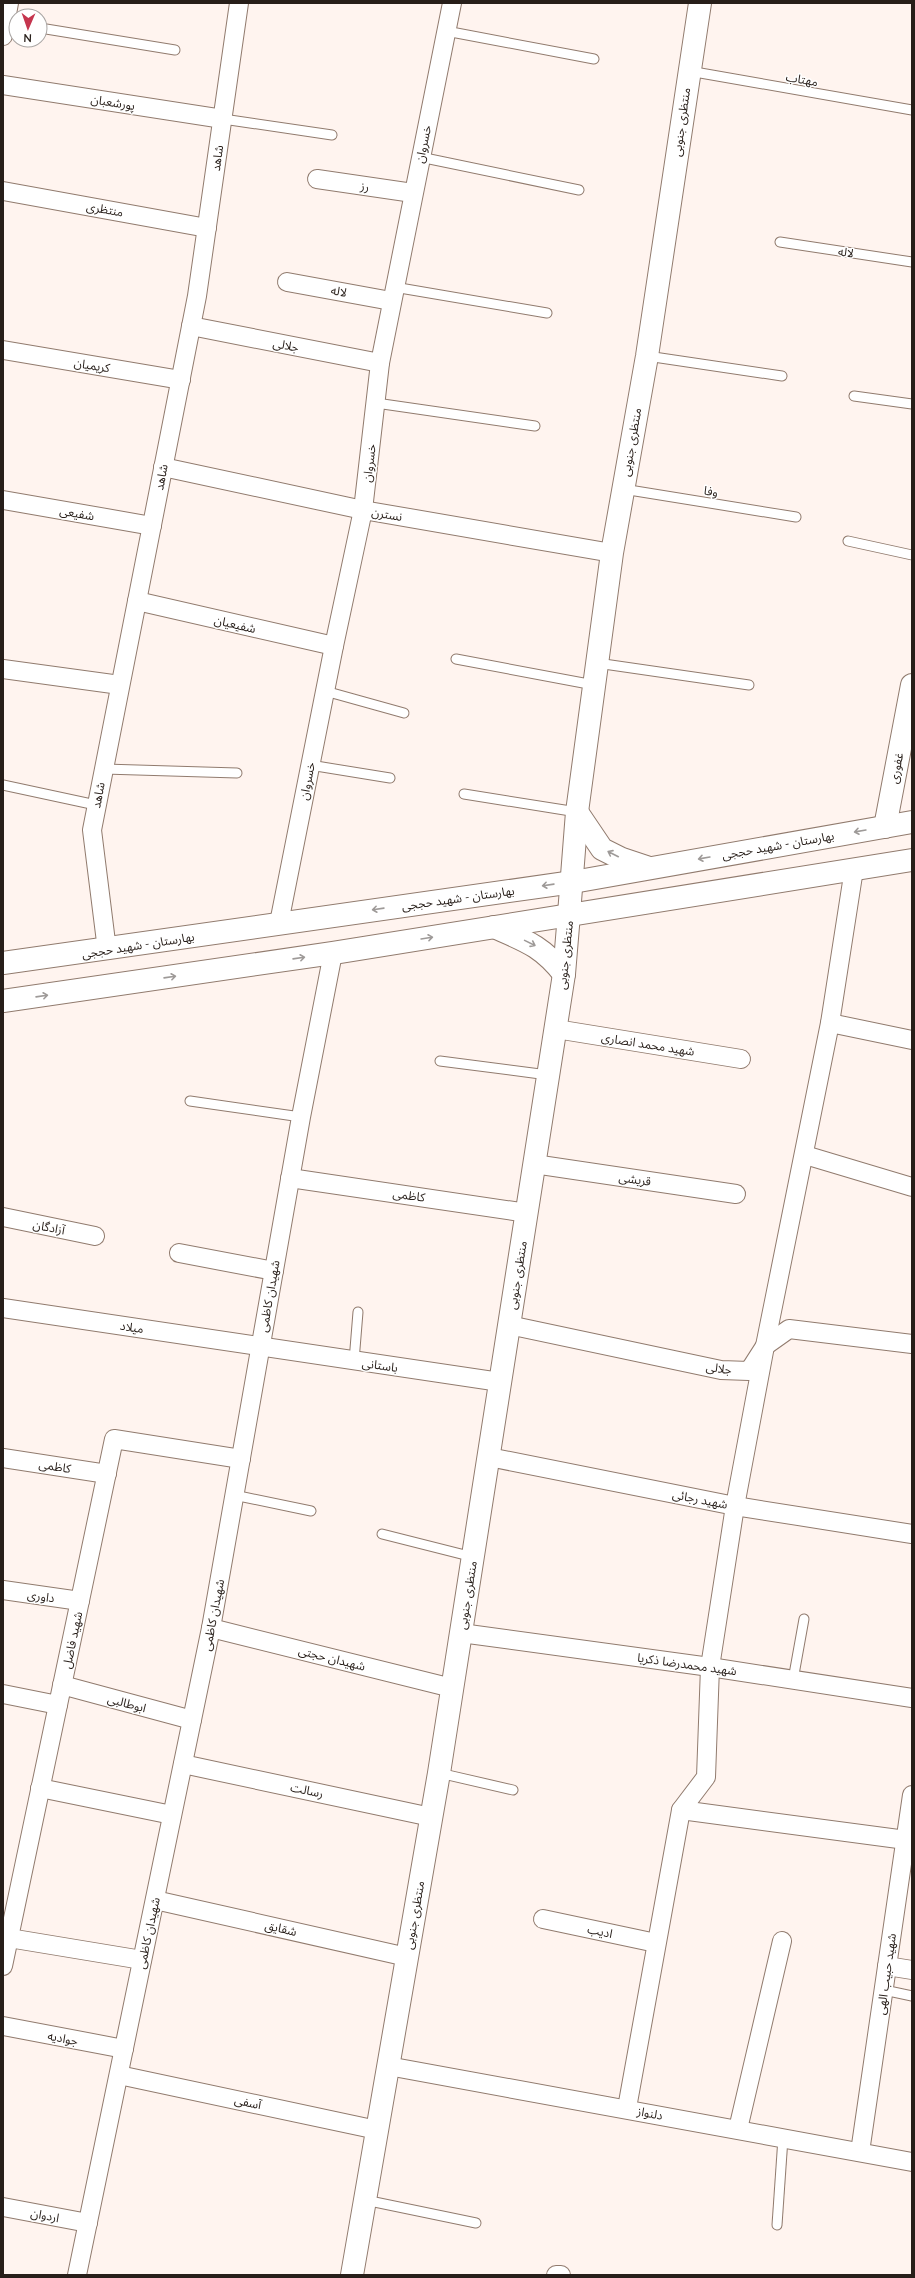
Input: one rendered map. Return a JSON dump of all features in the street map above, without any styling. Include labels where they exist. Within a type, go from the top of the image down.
[{"type":"main road","name":"منتظری جنوبی","points":[[356,2274],[365,2200],[439,1773],[556,1029],[564,974],[573,882],[577,812],[612,553],[647,356],[700,3]]},
{"type":"main road","name":"غفوری","points":[[885,827],[912,685]]},
{"type":"main road","points":[[577,812],[602,849],[622,859],[649,868]]},
{"type":"main road","name":"بهارستان - شهید حججی","points":[[3,963],[107,950],[279,923],[573,882],[912,822]]},
{"type":"main road","points":[[3,1001],[333,953],[912,860]]},
{"type":"main road","points":[[494,927],[534,944],[551,957],[564,974]]},
{"type":"street","name":"شاهد","points":[[107,950],[92,830],[191,326],[207,228],[239,3]]},
{"type":"street","name":"خسروان","points":[[279,923],[334,646],[363,510],[380,363],[392,294],[452,3]]},
{"type":"street","name":"پورشعبان","points":[[3,85],[222,119]]},
{"type":"street","name":"رز","points":[[317,179],[413,192]]},
{"type":"street","name":"منتظری","points":[[3,191],[207,228]]},
{"type":"street","name":"لاله","points":[[288,282],[392,294]]},
{"type":"street","name":"جلالی","points":[[191,326],[380,363]]},
{"type":"street","name":"کریمیان","points":[[3,350],[181,380]]},
{"type":"street","name":"نسترن","points":[[164,467],[363,510],[612,553]]},
{"type":"street","name":"شفیعی","points":[[3,500],[152,526]]},
{"type":"street","name":"شفیعیان","points":[[137,601],[334,646]]},
{"type":"street","points":[[3,669],[120,685]]},
{"type":"street","points":[[627,2108],[681,1810],[706,1777],[710,1667],[735,1506],[764,1346],[805,1155],[830,1024],[854,869]]},
{"type":"street","name":"شهیدان کاظمی","points":[[77,2275],[211,1628],[301,1117],[333,953]]},
{"type":"street","points":[[830,1024],[912,1040]]},
{"type":"street","name":"شهید محمد انصاری","points":[[556,1029],[741,1058]]},
{"type":"street","points":[[805,1155],[912,1187]]},
{"type":"street","name":"قریشی","points":[[534,1164],[736,1194]]},
{"type":"street","name":"کاظمی","points":[[290,1178],[527,1213]]},
{"type":"street","name":"آزادگان","points":[[3,1217],[95,1236]]},
{"type":"street","points":[[179,1253],[274,1271]]},
{"type":"street","name":"میلاد","points":[[3,1308],[260,1347]]},
{"type":"street","name":"جلالی","points":[[509,1325],[720,1370],[749,1371],[764,1346],[789,1329],[912,1344]]},
{"type":"street","name":"باستانی","points":[[260,1347],[500,1382]]},
{"type":"street","name":"شهید فاضل","points":[[3,1966],[114,1439],[241,1459]]},
{"type":"street","name":"شهید رجائی","points":[[489,1457],[735,1506],[912,1534]]},
{"type":"street","name":"کاظمی","points":[[3,1458],[107,1474]]},
{"type":"street","name":"داوری","points":[[3,1590],[80,1601]]},
{"type":"street","name":"شهیدان حجتی","points":[[211,1628],[452,1688]]},
{"type":"street","name":"شهید محمدرضا ذکریا","points":[[461,1633],[710,1667],[912,1698]]},
{"type":"street","name":"ابوطالبی","points":[[62,1685],[192,1720]]},
{"type":"street","points":[[3,1694],[58,1705]]},
{"type":"street","name":"رسالت","points":[[183,1764],[431,1817]]},
{"type":"street","points":[[40,1788],[172,1815]]},
{"type":"street","name":"شهید حبیب الهی","points":[[860,2152],[912,1797]]},
{"type":"street","points":[[681,1810],[906,1840]]},
{"type":"street","name":"شقایق","points":[[155,1900],[407,1957]]},
{"type":"street","name":"ادیب","points":[[543,1919],[656,1944]]},
{"type":"street","points":[[9,1938],[142,1960]]},
{"type":"street","points":[[738,2129],[782,1941]]},
{"type":"street","points":[[887,1966],[912,1970]]},
{"type":"street","name":"جوادیه","points":[[3,2026],[124,2049]]},
{"type":"street","name":"دلنواز","points":[[388,2066],[627,2108],[912,2162]]},
{"type":"street","name":"آسفی","points":[[118,2075],[377,2130]]},
{"type":"street","name":"اردوان","points":[[3,2207],[88,2224]]},
{"type":"street","points":[[556,2275],[561,2275]]},
{"type":"lane","points":[[48,29],[175,50]]},
{"type":"lane","points":[[446,32],[594,59]]},
{"type":"lane","name":"مهتاب","points":[[689,71],[912,110]]},
{"type":"lane","points":[[222,119],[332,135]]},
{"type":"lane","points":[[420,157],[579,190]]},
{"type":"lane","name":"لاله","points":[[780,242],[912,262]]},
{"type":"lane","points":[[392,294],[547,313]]},
{"type":"lane","points":[[647,356],[782,376]]},
{"type":"lane","points":[[854,396],[912,404]]},
{"type":"lane","points":[[376,403],[535,426]]},
{"type":"lane","name":"وفا","points":[[623,489],[796,517]]},
{"type":"lane","points":[[848,541],[912,555]]},
{"type":"lane","points":[[456,659],[594,685]]},
{"type":"lane","points":[[597,663],[749,685]]},
{"type":"lane","points":[[325,691],[404,713]]},
{"type":"lane","points":[[310,765],[390,778]]},
{"type":"lane","points":[[104,768],[237,774]]},
{"type":"lane","points":[[3,785],[96,805]]},
{"type":"lane","points":[[464,794],[577,812]]},
{"type":"lane","points":[[440,1061],[548,1075]]},
{"type":"lane","points":[[190,1101],[301,1117]]},
{"type":"lane","points":[[354,1361],[358,1312]]},
{"type":"lane","points":[[234,1495],[311,1511]]},
{"type":"lane","points":[[382,1534],[473,1557]]},
{"type":"lane","points":[[793,1680],[804,1619]]},
{"type":"lane","points":[[439,1773],[513,1790]]},
{"type":"lane","points":[[884,1990],[912,1996]]},
{"type":"lane","points":[[777,2225],[783,2138]]},
{"type":"lane","points":[[365,2200],[476,2224]]}]
